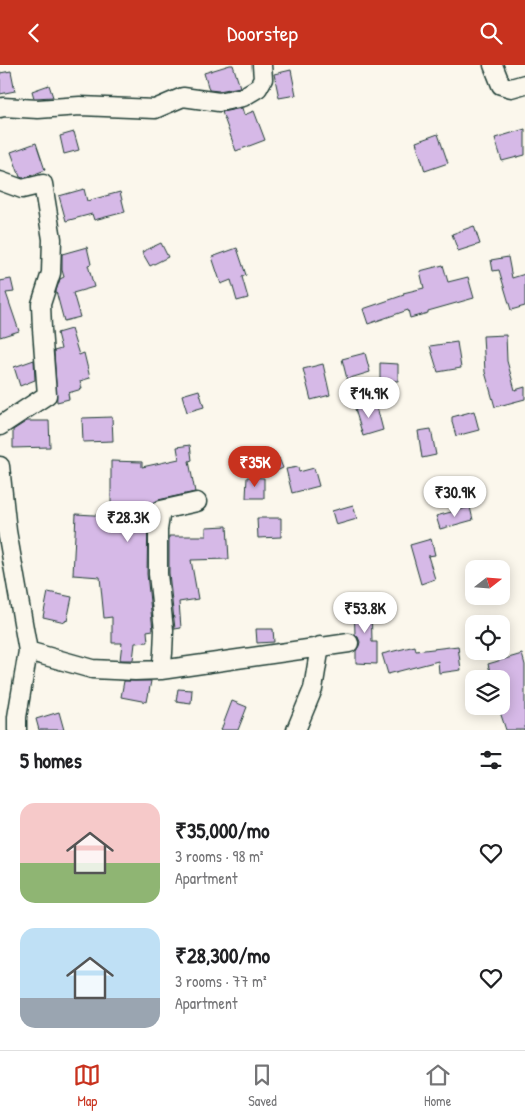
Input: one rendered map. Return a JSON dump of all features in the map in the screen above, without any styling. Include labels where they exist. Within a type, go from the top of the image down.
[{"type":"street","points":[[0,108],[38,109],[80,106],[155,109],[183,97],[219,102],[243,97],[258,88],[263,79],[262,65]]},
{"type":"street","points":[[492,65],[500,85],[511,88],[525,83]]},
{"type":"street","points":[[0,181],[22,189],[43,183],[52,239],[51,273],[41,304],[47,395],[0,427]]},
{"type":"street","points":[[0,413],[20,413]]},
{"type":"street","points":[[0,466],[7,531],[28,651],[17,717],[17,730]]},
{"type":"street","points":[[161,670],[164,629],[158,574],[158,530],[161,510],[198,502]]},
{"type":"street","points":[[28,651],[92,669],[135,671],[161,670],[349,643]]},
{"type":"street","points":[[296,730],[313,689],[320,646]]},
{"type":"building","points":[[233,65],[240,87],[219,91],[209,90],[204,73]]},
{"type":"building","points":[[291,70],[296,95],[279,98],[274,74]]},
{"type":"building","points":[[11,71],[15,91],[0,94],[0,73]]},
{"type":"building","points":[[49,85],[53,97],[34,98],[32,91]]},
{"type":"building","points":[[242,108],[244,115],[254,111],[265,140],[236,151],[222,112]]},
{"type":"building","points":[[525,129],[525,155],[502,161],[495,138]]},
{"type":"building","points":[[74,132],[79,150],[64,154],[60,136]]},
{"type":"building","points":[[438,134],[448,163],[425,171],[416,142]]},
{"type":"building","points":[[36,143],[45,170],[23,178],[20,177],[11,152]]},
{"type":"building","points":[[84,189],[87,201],[120,192],[125,212],[94,220],[92,214],[66,221],[59,196]]},
{"type":"building","points":[[474,226],[480,244],[458,251],[452,234]]},
{"type":"building","points":[[161,243],[168,257],[150,266],[142,252]]},
{"type":"building","points":[[87,247],[91,264],[88,265],[94,287],[73,293],[80,317],[64,321],[56,291],[60,279],[64,277],[62,254]]},
{"type":"building","points":[[237,248],[246,275],[242,277],[248,298],[237,301],[231,280],[221,284],[212,257]]},
{"type":"building","points":[[508,257],[512,278],[525,274],[525,306],[511,310],[499,270],[493,271],[491,260]]},
{"type":"building","points":[[443,265],[448,282],[468,277],[474,298],[410,318],[408,310],[368,324],[363,309],[404,295],[403,293],[424,288],[420,271]]},
{"type":"building","points":[[11,279],[14,292],[6,293],[19,331],[0,337],[0,281]]},
{"type":"building","points":[[71,329],[79,355],[84,353],[90,378],[80,381],[82,389],[68,393],[69,399],[57,402],[54,351],[61,349],[57,333]]},
{"type":"building","points":[[506,335],[507,361],[515,390],[525,387],[525,399],[495,407],[485,372],[483,336]]},
{"type":"building","points":[[457,342],[461,368],[438,372],[430,346]]},
{"type":"building","points":[[365,353],[370,372],[347,379],[342,359]]},
{"type":"building","points":[[34,360],[35,380],[20,386],[14,367]]},
{"type":"building","points":[[380,363],[398,364],[398,381],[380,380]]},
{"type":"building","points":[[323,364],[330,395],[311,400],[303,369]]},
{"type":"building","points":[[199,390],[204,407],[187,412],[182,395]]},
{"type":"building","points":[[376,403],[383,430],[363,436],[355,409]]},
{"type":"building","points":[[474,411],[479,430],[456,436],[452,417]]},
{"type":"building","points":[[112,417],[113,441],[83,442],[82,418]]},
{"type":"building","points":[[27,421],[49,421],[50,447],[13,448],[13,430]]},
{"type":"building","points":[[431,429],[436,455],[422,458],[418,431]]},
{"type":"building","points":[[190,445],[192,460],[189,461],[195,492],[158,500],[153,503],[150,514],[148,514],[147,574],[153,630],[147,631],[148,642],[135,643],[133,660],[120,660],[122,643],[112,643],[112,617],[104,618],[100,577],[73,575],[76,514],[111,516],[111,461],[142,462],[142,467],[179,459],[177,447]]},
{"type":"building","points":[[279,458],[283,468],[270,474],[266,463]]},
{"type":"building","points":[[298,467],[299,472],[314,468],[319,486],[292,493],[286,469]]},
{"type":"building","points":[[247,477],[264,478],[264,498],[246,498]]},
{"type":"building","points":[[353,505],[357,519],[336,525],[332,511]]},
{"type":"building","points":[[470,507],[473,520],[440,529],[436,516]]},
{"type":"building","points":[[257,518],[281,518],[281,537],[258,538]]},
{"type":"building","points":[[227,526],[229,559],[191,560],[198,599],[179,602],[181,628],[175,629],[169,573],[169,536],[206,536],[206,527]]},
{"type":"building","points":[[431,539],[435,555],[428,556],[435,579],[421,584],[410,545]]},
{"type":"building","points":[[48,592],[72,597],[67,621],[43,617]]},
{"type":"building","points":[[354,602],[371,602],[372,642],[377,642],[377,664],[356,663],[356,651],[360,642],[355,635]]},
{"type":"building","points":[[256,629],[273,629],[274,642],[257,643]]},
{"type":"building","points":[[415,646],[416,651],[458,646],[461,670],[439,673],[438,661],[388,674],[382,654]]},
{"type":"building","points":[[522,654],[525,665],[525,730],[506,730],[501,715],[510,715],[510,670],[490,670],[488,664],[502,660],[510,660],[510,658]]},
{"type":"building","points":[[124,681],[151,681],[147,702],[121,697]]},
{"type":"building","points":[[178,689],[192,690],[191,703],[176,701]]},
{"type":"building","points":[[232,701],[247,707],[238,730],[221,730]]},
{"type":"building","points":[[59,712],[64,730],[39,730],[36,719]]}]
